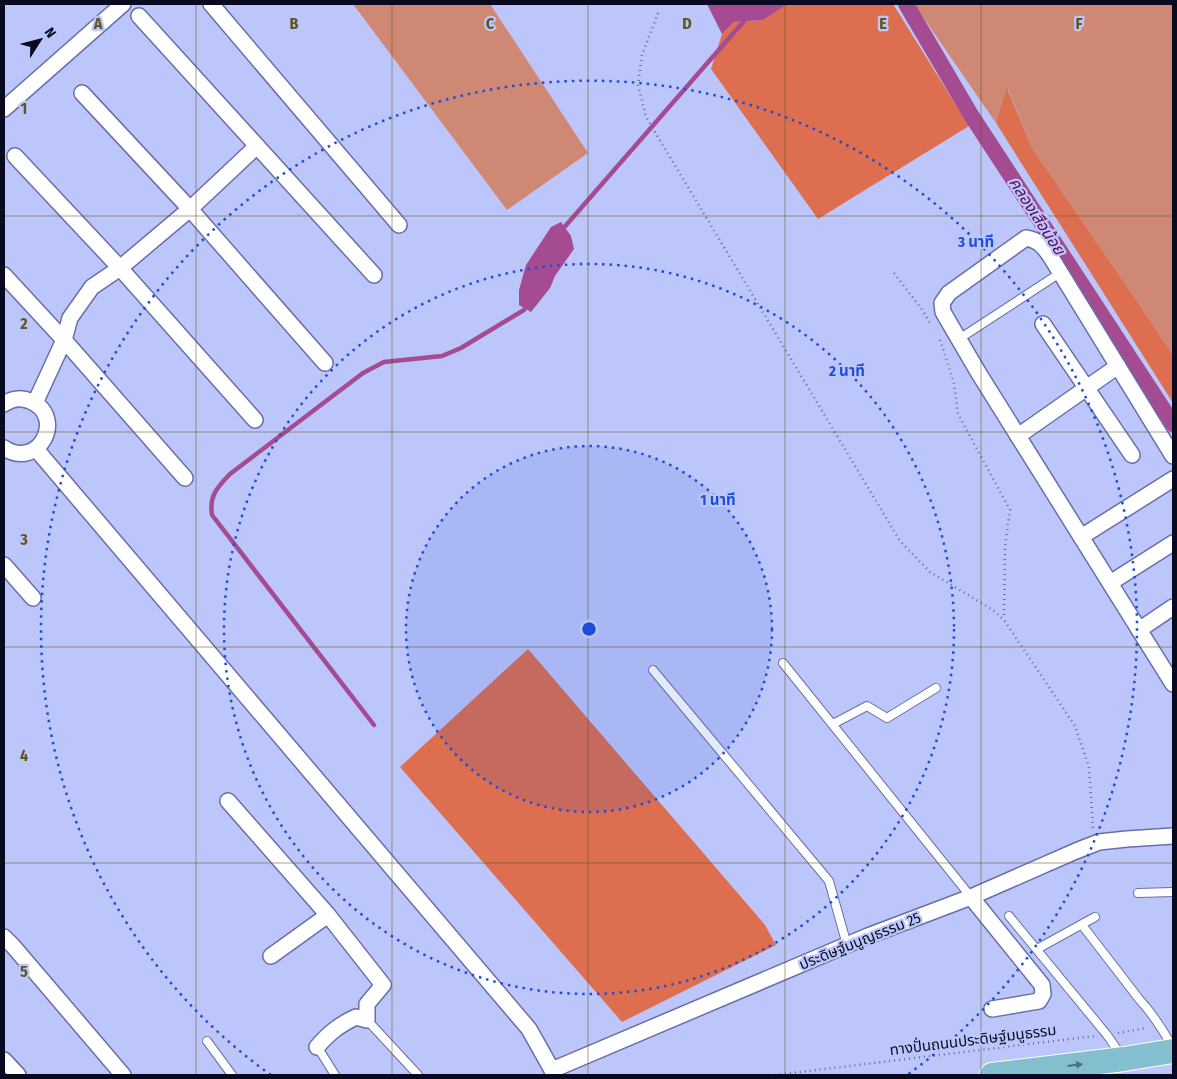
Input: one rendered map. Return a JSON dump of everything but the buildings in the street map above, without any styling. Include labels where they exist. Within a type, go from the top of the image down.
[{"type":"main road","points":[[992,1075],[1124,1059],[1173,1050]]},
{"type":"street","points":[[4,109],[123,4]]},
{"type":"street","points":[[210,4],[399,225]]},
{"type":"street","points":[[139,16],[374,276]]},
{"type":"street","points":[[82,93],[190,209],[325,363]]},
{"type":"street","points":[[35,403],[64,340],[70,318],[92,287],[120,268],[190,209],[257,146]]},
{"type":"street","points":[[15,156],[120,268],[255,420]]},
{"type":"street","points":[[1173,456],[1060,272],[1043,246],[1034,239],[1026,238],[950,293],[942,302],[943,312],[959,339],[1173,684]]},
{"type":"street","points":[[4,277],[64,340],[185,478]]},
{"type":"street","points":[[1043,324],[1132,455]]},
{"type":"street","points":[[1018,436],[1118,366]]},
{"type":"street","points":[[4,404],[18,399],[27,399],[42,409],[48,426],[47,435],[36,449],[28,453],[18,454],[4,448]]},
{"type":"street","points":[[36,449],[529,1029],[553,1072]]},
{"type":"street","points":[[1081,536],[1173,479]]},
{"type":"street","points":[[1110,583],[1173,543]]},
{"type":"street","points":[[4,565],[33,598]]},
{"type":"street","points":[[1139,630],[1173,608]]},
{"type":"street","points":[[228,801],[328,915],[383,985],[367,1004],[367,1020],[356,1017],[342,1024],[333,1030],[319,1049]]},
{"type":"street","name":"ประดิษฐ์มนูญธรรม 25","points":[[553,1072],[848,945],[972,897],[1076,850],[1100,842],[1127,838],[1173,836]]},
{"type":"street","points":[[972,897],[1042,985],[1043,994],[1038,1001],[992,1009]]},
{"type":"street","points":[[271,956],[328,915]]},
{"type":"street","points":[[4,937],[123,1075]]},
{"type":"street","points":[[4,1060],[18,1075]]},
{"type":"lane","points":[[959,339],[1060,272]]},
{"type":"lane","points":[[784,663],[972,897]]},
{"type":"lane","points":[[653,670],[829,881],[848,945]]},
{"type":"lane","points":[[833,724],[867,706],[887,718],[936,688]]},
{"type":"lane","points":[[1138,893],[1173,892]]},
{"type":"lane","points":[[1009,916],[1107,1035],[1124,1059]]},
{"type":"lane","points":[[1037,949],[1095,917]]},
{"type":"lane","points":[[1082,925],[1161,1026],[1173,1050]]},
{"type":"lane","points":[[367,1020],[418,1075]]},
{"type":"lane","points":[[207,1041],[232,1075]]},
{"type":"lane","points":[[319,1049],[335,1075]]},
{"type":"path","points":[[658,13],[642,55],[638,85],[646,117],[900,541],[930,572],[993,610],[1004,620],[1075,726],[1089,767],[1094,844]]},
{"type":"path","points":[[894,273],[933,327]]},
{"type":"path","points":[[937,335],[942,343],[954,383],[958,414],[1010,510],[1005,546],[1004,620]]},
{"type":"path","name":"ทางปั่นถนนประดิษฐ์มนูธรรม","points":[[775,1075],[1107,1035],[1161,1026]]},
{"type":"shaded area","points":[[353,4],[490,4],[588,153],[507,210]]},
{"type":"shaded area","points":[[707,4],[786,5],[763,20],[734,22],[722,34]]},
{"type":"shaded area","points":[[786,4],[893,4],[969,126],[818,219],[711,69],[722,34],[734,22],[763,20]]},
{"type":"shaded area","points":[[914,4],[1173,4],[1173,355],[1032,148],[1008,89],[996,123]]},
{"type":"shaded area","points":[[1007,88],[1032,148],[1173,355],[1173,403],[996,123]]},
{"type":"shaded area","points":[[561,222],[571,236],[574,249],[555,276],[550,288],[531,312],[519,305],[519,290],[526,265],[551,227]]},
{"type":"shaded area","points":[[528,649],[765,925],[776,945],[622,1022],[400,767]]},
{"type":"waterway","name":"คลองเสือน้อย","points":[[906,4],[971,115],[1173,424]]},
{"type":"waterway","points":[[561,231],[744,21]]},
{"type":"waterway","points":[[374,725],[212,515],[213,497],[230,474],[363,373],[384,362],[442,356],[461,348],[524,310],[527,304]]}]
